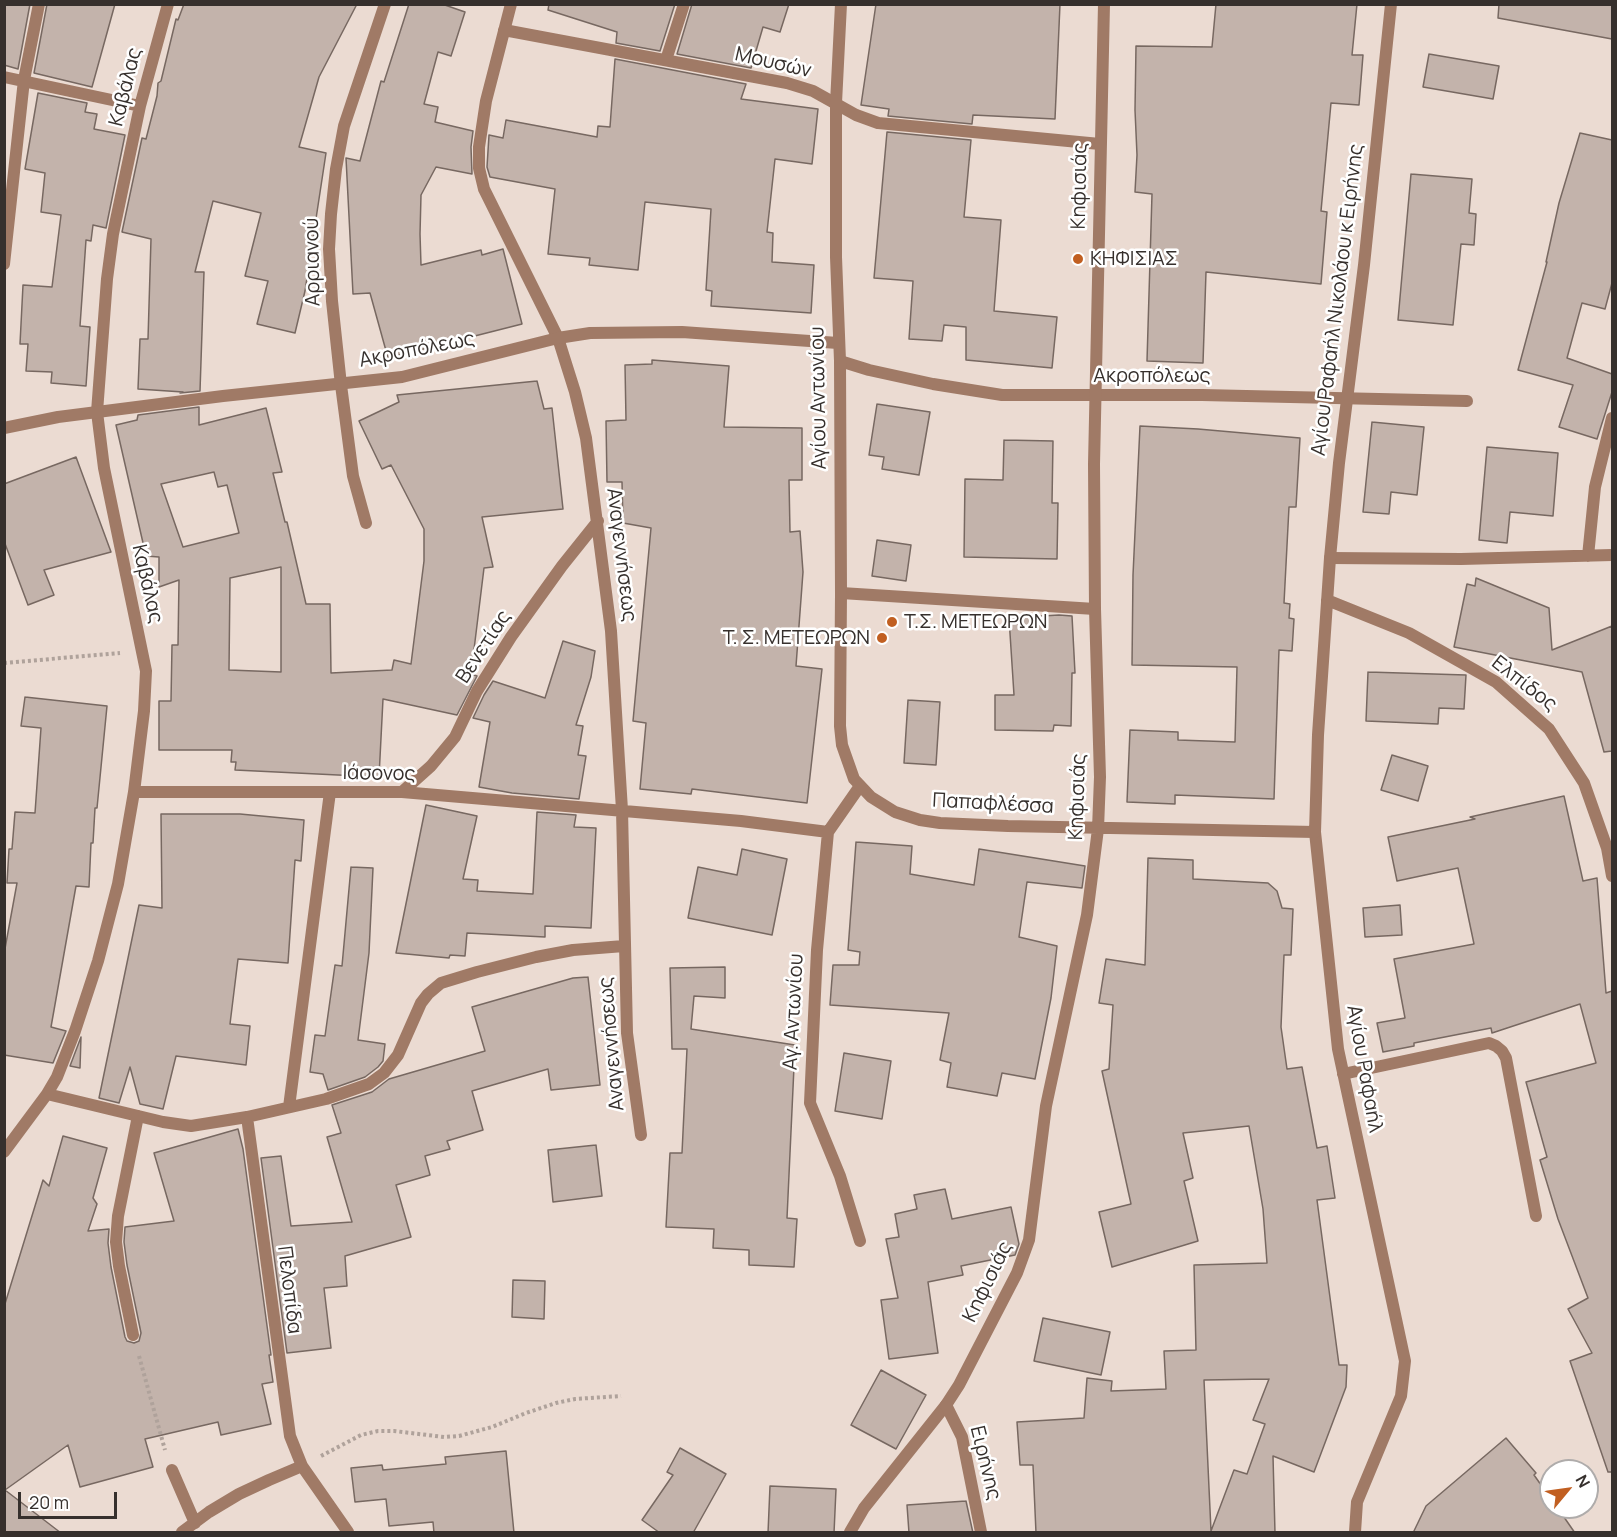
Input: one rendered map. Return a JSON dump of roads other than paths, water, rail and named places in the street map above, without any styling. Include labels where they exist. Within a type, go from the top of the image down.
[{"type":"street","points":[[4,264],[24,80],[39,4]]},
{"type":"street","name":"Καβάλας","points":[[4,1152],[47,1094],[68,1052],[98,961],[118,884],[134,792],[146,695],[146,671],[104,468],[97,412],[113,234],[140,106],[168,4]]},
{"type":"street","name":"Αρριανού","points":[[366,524],[353,476],[332,301],[329,249],[334,180],[344,126],[385,4]]},
{"type":"street","name":"Αναγεννήσεως","points":[[511,4],[483,117],[479,168],[484,189],[558,338],[581,415],[598,521],[611,631],[622,810],[627,1033],[641,1135]]},
{"type":"street","points":[[666,60],[684,4]]},
{"type":"street","name":"Αγίου Αντωνίου","points":[[841,4],[836,103],[842,745],[851,772],[860,786]]},
{"type":"street","name":"Κηφισιάς","points":[[850,1533],[864,1508],[946,1405],[959,1385],[1017,1273],[1029,1240],[1046,1106],[1087,915],[1098,828],[1100,777],[1095,609],[1096,396],[1104,4]]},
{"type":"street","name":"Αγίου Ραφαήλ Νικολάου κ Ειρήνης","points":[[1327,600],[1346,398],[1364,265],[1391,4]]},
{"type":"street","name":"Μουσών","points":[[504,30],[787,83],[813,91],[878,123],[1100,144]]},
{"type":"street","points":[[4,77],[140,106]]},
{"type":"street","name":"Ακροπόλεως","points":[[4,428],[97,412],[223,396],[373,381],[430,371],[558,338],[590,333],[727,334],[838,343]]},
{"type":"street","name":"Ακροπόλεως","points":[[840,361],[888,375],[980,392],[1029,396],[1202,395],[1467,401]]},
{"type":"street","points":[[1588,556],[1595,487],[1612,418]]},
{"type":"street","name":"Βενετίας","points":[[402,792],[431,766],[454,737],[477,691],[511,637],[598,521]]},
{"type":"street","points":[[1330,558],[1461,559],[1612,555]]},
{"type":"street","points":[[842,593],[1095,609]]},
{"type":"street","name":"Αγίου Ραφαήλ","points":[[1327,600],[1315,832],[1338,1049],[1405,1361],[1401,1396],[1357,1502],[1355,1533]]},
{"type":"street","name":"Ελπίδος","points":[[1327,600],[1409,633],[1496,682],[1549,729],[1584,783],[1607,848],[1612,876]]},
{"type":"street","name":"Παπαφλέσσα","points":[[860,786],[895,812],[920,820],[966,825],[1315,832]]},
{"type":"street","name":"Αγ. Αντωνίου","points":[[860,786],[828,832],[817,950],[810,1103],[840,1176],[860,1241]]},
{"type":"street","name":"Ιάσονος","points":[[134,792],[402,792],[622,810]]},
{"type":"street","points":[[289,1107],[330,792]]},
{"type":"street","points":[[622,810],[828,832]]},
{"type":"street","points":[[47,1094],[191,1126],[246,1117],[345,1093],[380,1077],[398,1055],[421,1003],[441,983],[536,957],[573,950],[624,946]]},
{"type":"street","points":[[1343,1074],[1489,1043],[1496,1046],[1506,1058],[1536,1216]]},
{"type":"street","points":[[133,1335],[116,1242],[118,1216],[138,1116]]},
{"type":"street","name":"Πελοπίδα","points":[[246,1117],[286,1419],[293,1447],[302,1466],[348,1533]]},
{"type":"street","name":"Ειρήνης","points":[[946,1405],[962,1437],[981,1533]]},
{"type":"street","points":[[182,1533],[239,1494],[302,1466]]},
{"type":"street","points":[[171,1470],[195,1523]]},
{"type":"place","name":"ΚΗΦΙΣΙΑΣ","points":[[1078,259]]},
{"type":"place","name":"Τ.Σ. ΜΕΤΕΩΡΩΝ","points":[[892,622]]},
{"type":"place","name":"Τ. Σ. ΜΕΤΕΩΡΩΝ","points":[[882,638]]}]
